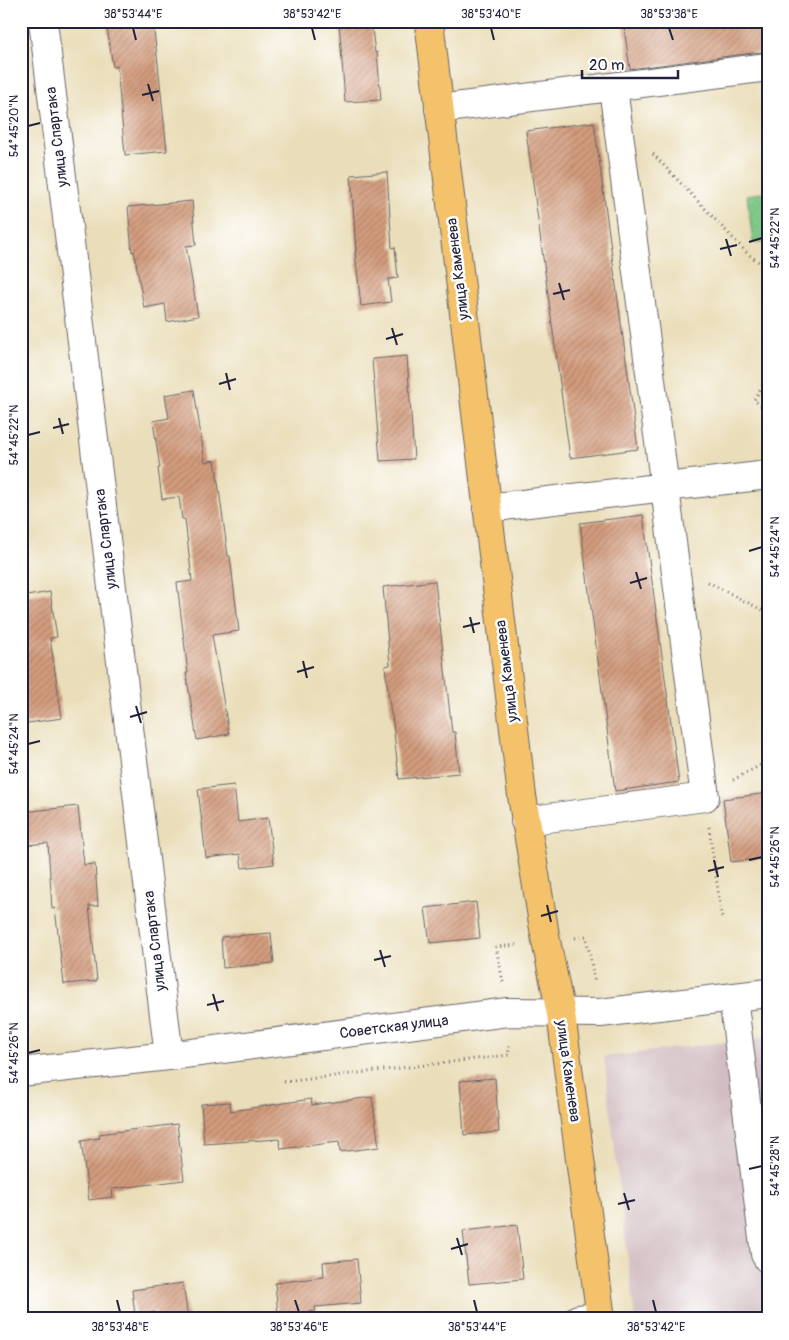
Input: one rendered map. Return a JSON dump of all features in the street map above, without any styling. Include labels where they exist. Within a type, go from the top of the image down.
[{"type":"main road","name":"улица Каменева","points":[[429,21],[525,821],[561,1014],[593,1318]]},
{"type":"street","name":"улица Спартака","points":[[43,21],[169,1056]]},
{"type":"street","points":[[439,109],[768,67]]},
{"type":"street","points":[[525,821],[704,797],[613,87]]},
{"type":"street","points":[[487,508],[768,475]]},
{"type":"street","name":"Советская улица","points":[[21,1072],[169,1056],[508,1012],[600,1013],[768,993]]},
{"type":"street","points":[[733,997],[765,1254],[768,1259]]},
{"type":"path","points":[[650,150],[748,254],[768,269]]},
{"type":"path","points":[[768,377],[754,400],[768,411]]},
{"type":"path","points":[[675,565],[768,613]]},
{"type":"path","points":[[722,919],[704,797],[768,761]]},
{"type":"path","points":[[284,1082],[509,1055],[508,1012],[496,947],[586,936],[600,1013]]},
{"type":"shaded area","points":[[768,1037],[768,1319],[635,1319],[604,1057]]},
{"type":"green space","points":[[768,192],[768,241],[753,243],[747,195]]},
{"type":"building","points":[[106,21],[136,21],[137,26],[153,24],[167,151],[125,155],[117,66],[113,67]]},
{"type":"building","points":[[339,21],[371,21],[375,53],[377,52],[381,100],[345,102]]},
{"type":"building","points":[[623,21],[768,21],[768,51],[630,69]]},
{"type":"building","points":[[594,122],[638,449],[570,458],[526,131]]},
{"type":"building","points":[[387,172],[392,248],[395,247],[398,278],[388,279],[391,302],[361,306],[355,252],[351,175]]},
{"type":"building","points":[[192,201],[196,245],[186,246],[198,316],[167,322],[165,304],[144,308],[134,251],[132,252],[128,207]]},
{"type":"building","points":[[407,356],[414,459],[380,461],[372,359]]},
{"type":"building","points":[[194,390],[205,462],[215,460],[228,556],[230,556],[239,631],[212,635],[229,734],[197,740],[186,673],[188,673],[177,583],[192,581],[185,519],[182,519],[179,497],[162,499],[158,468],[160,468],[153,421],[169,418],[165,395]]},
{"type":"building","points":[[643,515],[679,782],[615,791],[580,523]]},
{"type":"building","points":[[435,581],[452,732],[455,732],[459,773],[399,779],[385,666],[390,665],[383,587]]},
{"type":"building","points":[[50,592],[57,637],[50,638],[62,718],[21,724],[21,597]]},
{"type":"building","points":[[234,785],[238,822],[268,818],[274,864],[242,868],[240,854],[206,858],[198,789]]},
{"type":"building","points":[[768,793],[768,858],[731,862],[723,799]]},
{"type":"building","points":[[78,806],[84,865],[95,864],[98,906],[89,906],[97,981],[64,984],[55,908],[52,909],[48,843],[26,845],[23,812]]},
{"type":"building","points":[[476,902],[480,938],[430,943],[425,908]]},
{"type":"building","points":[[271,933],[274,963],[223,968],[221,937]]},
{"type":"building","points":[[495,1078],[499,1132],[464,1135],[460,1081]]},
{"type":"building","points":[[372,1097],[379,1147],[340,1152],[339,1142],[281,1149],[279,1139],[204,1144],[201,1104],[230,1102],[231,1111],[311,1099],[312,1105]]},
{"type":"building","points":[[177,1124],[184,1180],[112,1189],[113,1197],[89,1200],[81,1141],[100,1138],[99,1134]]},
{"type":"building","points":[[517,1225],[523,1279],[469,1284],[463,1231]]},
{"type":"building","points":[[357,1259],[361,1303],[315,1307],[316,1311],[278,1315],[275,1283],[324,1277],[323,1262]]},
{"type":"building","points":[[183,1283],[188,1319],[156,1319],[155,1312],[135,1315],[132,1290]]}]
